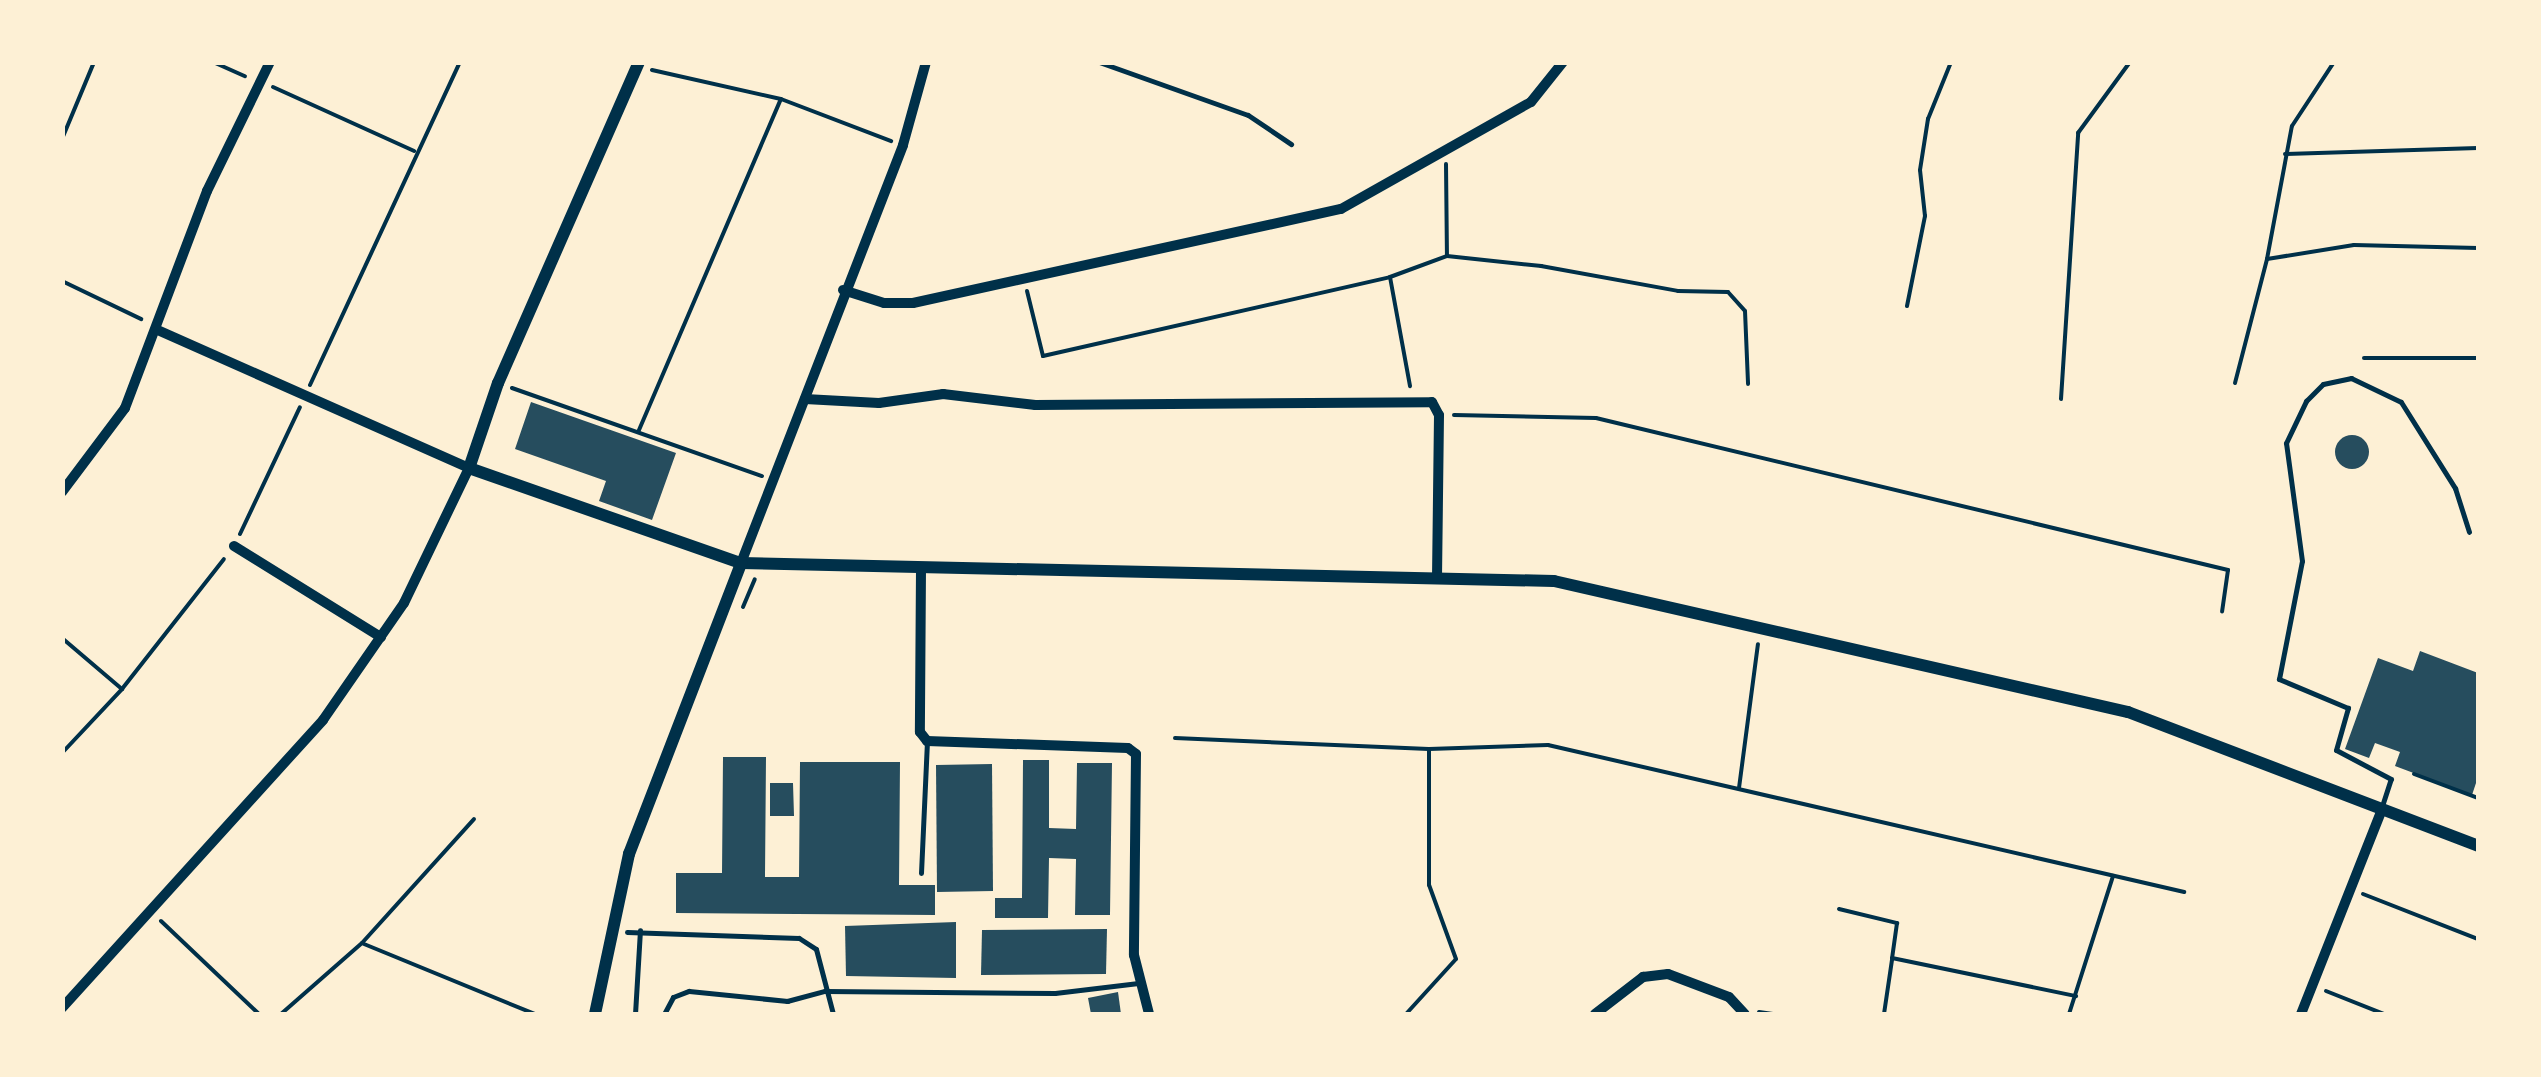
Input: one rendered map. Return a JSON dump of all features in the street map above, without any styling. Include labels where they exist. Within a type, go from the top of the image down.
[{"type":"street","points":[[62,492],[125,408],[158,330],[207,191],[270,62]]},
{"type":"street","points":[[595,1014],[629,854],[740,563],[776,481],[843,290],[903,145],[926,62]]},
{"type":"street","points":[[843,290],[900,304],[1342,209],[1446,154],[1531,102],[1562,62]]},
{"type":"street","points":[[62,1008],[323,720],[404,603],[469,468],[498,384],[638,64]]},
{"type":"street","points":[[158,330],[469,468],[740,563],[1554,581],[2128,712],[2478,846]]},
{"type":"street","points":[[804,399],[879,403],[943,394],[1036,404],[1432,402],[1439,415],[1436,576]]},
{"type":"street","points":[[234,546],[381,637]]},
{"type":"street","points":[[921,569],[920,732],[926,742],[1128,748],[1136,754],[1138,983],[1149,1014]]},
{"type":"street","points":[[2301,1014],[2382,808]]},
{"type":"street","points":[[1595,1014],[1643,977],[1668,974],[1729,996],[1746,1014]]},
{"type":"lane","points":[[1099,62],[1248,115],[1291,144]]},
{"type":"lane","points":[[2382,808],[2391,779],[2336,750],[2348,708],[2280,679],[2302,561],[2286,443],[2306,400],[2323,384],[2350,378],[2400,402],[2455,488],[2469,532]]},
{"type":"lane","points":[[921,873],[926,742]]},
{"type":"lane","points":[[635,1014],[640,930]]},
{"type":"lane","points":[[628,932],[799,938],[816,949],[833,1014]]},
{"type":"lane","points":[[664,1014],[682,992],[787,1002],[826,991],[1055,993],[1138,983]]},
{"type":"path","points":[[62,139],[94,62]]},
{"type":"path","points":[[212,62],[414,151]]},
{"type":"path","points":[[62,753],[122,689],[234,546],[414,151],[460,62]]},
{"type":"path","points":[[1907,306],[1925,216],[1920,170],[1928,119],[1952,62]]},
{"type":"path","points":[[2061,399],[2078,133],[2130,62]]},
{"type":"path","points":[[2235,384],[2268,259],[2292,126],[2334,62]]},
{"type":"path","points":[[638,64],[781,99],[903,145]]},
{"type":"path","points":[[639,430],[781,99]]},
{"type":"path","points":[[2285,154],[2478,148]]},
{"type":"path","points":[[1446,154],[1447,256]]},
{"type":"path","points":[[2268,259],[2354,245],[2478,248]]},
{"type":"path","points":[[1024,278],[1043,356],[1390,277],[1447,256],[1678,291],[1728,292],[1745,311],[1748,384]]},
{"type":"path","points":[[1390,277],[1412,400]]},
{"type":"path","points":[[62,281],[116,303],[158,330]]},
{"type":"path","points":[[2364,358],[2478,358]]},
{"type":"path","points":[[498,384],[639,430],[776,481]]},
{"type":"path","points":[[1439,415],[1596,418],[2210,565],[2228,570],[2222,612]]},
{"type":"path","points":[[742,610],[756,578],[774,578]]},
{"type":"path","points":[[1740,788],[1760,629]]},
{"type":"path","points":[[62,638],[122,689]]},
{"type":"path","points":[[1175,738],[1429,749],[1548,745],[2184,892]]},
{"type":"path","points":[[1406,1014],[1431,994],[1456,959],[1430,885],[1429,749]]},
{"type":"path","points":[[2414,774],[2478,798]]},
{"type":"path","points":[[281,1014],[362,943],[474,819]]},
{"type":"path","points":[[2069,1014],[2113,876]]},
{"type":"path","points":[[2349,889],[2478,939]]},
{"type":"path","points":[[1839,909],[1897,924],[1884,1014]]},
{"type":"path","points":[[149,910],[259,1014]]},
{"type":"path","points":[[362,943],[535,1014]]},
{"type":"path","points":[[1892,958],[2076,996]]},
{"type":"path","points":[[2312,986],[2384,1014]]},
{"type":"building","points":[[531,402],[676,453],[652,520],[599,501],[606,481],[515,449]]},
{"type":"building","points":[[2352,435],[2364,440],[2369,452],[2364,464],[2352,469],[2340,464],[2335,452],[2340,440]]},
{"type":"building","points":[[2420,651],[2478,673],[2478,777],[2472,795],[2395,766],[2400,752],[2375,743],[2369,758],[2345,749],[2378,658],[2413,671]]},
{"type":"building","points":[[723,757],[766,757],[765,877],[799,877],[800,762],[900,762],[899,885],[935,885],[935,915],[676,913],[676,873],[722,873]]},
{"type":"building","points":[[1023,760],[1049,760],[1049,828],[1076,829],[1077,763],[1112,763],[1110,915],[1075,915],[1076,859],[1049,858],[1048,918],[995,918],[995,898],[1022,898]]},
{"type":"building","points":[[992,764],[993,891],[937,892],[936,765]]},
{"type":"building","points":[[770,783],[793,783],[794,816],[770,816]]},
{"type":"building","points":[[956,922],[956,978],[846,976],[845,926]]},
{"type":"building","points":[[1107,929],[1106,974],[981,975],[982,930]]},
{"type":"building","points":[[1118,992],[1121,1014],[1091,1014],[1088,998]]}]
